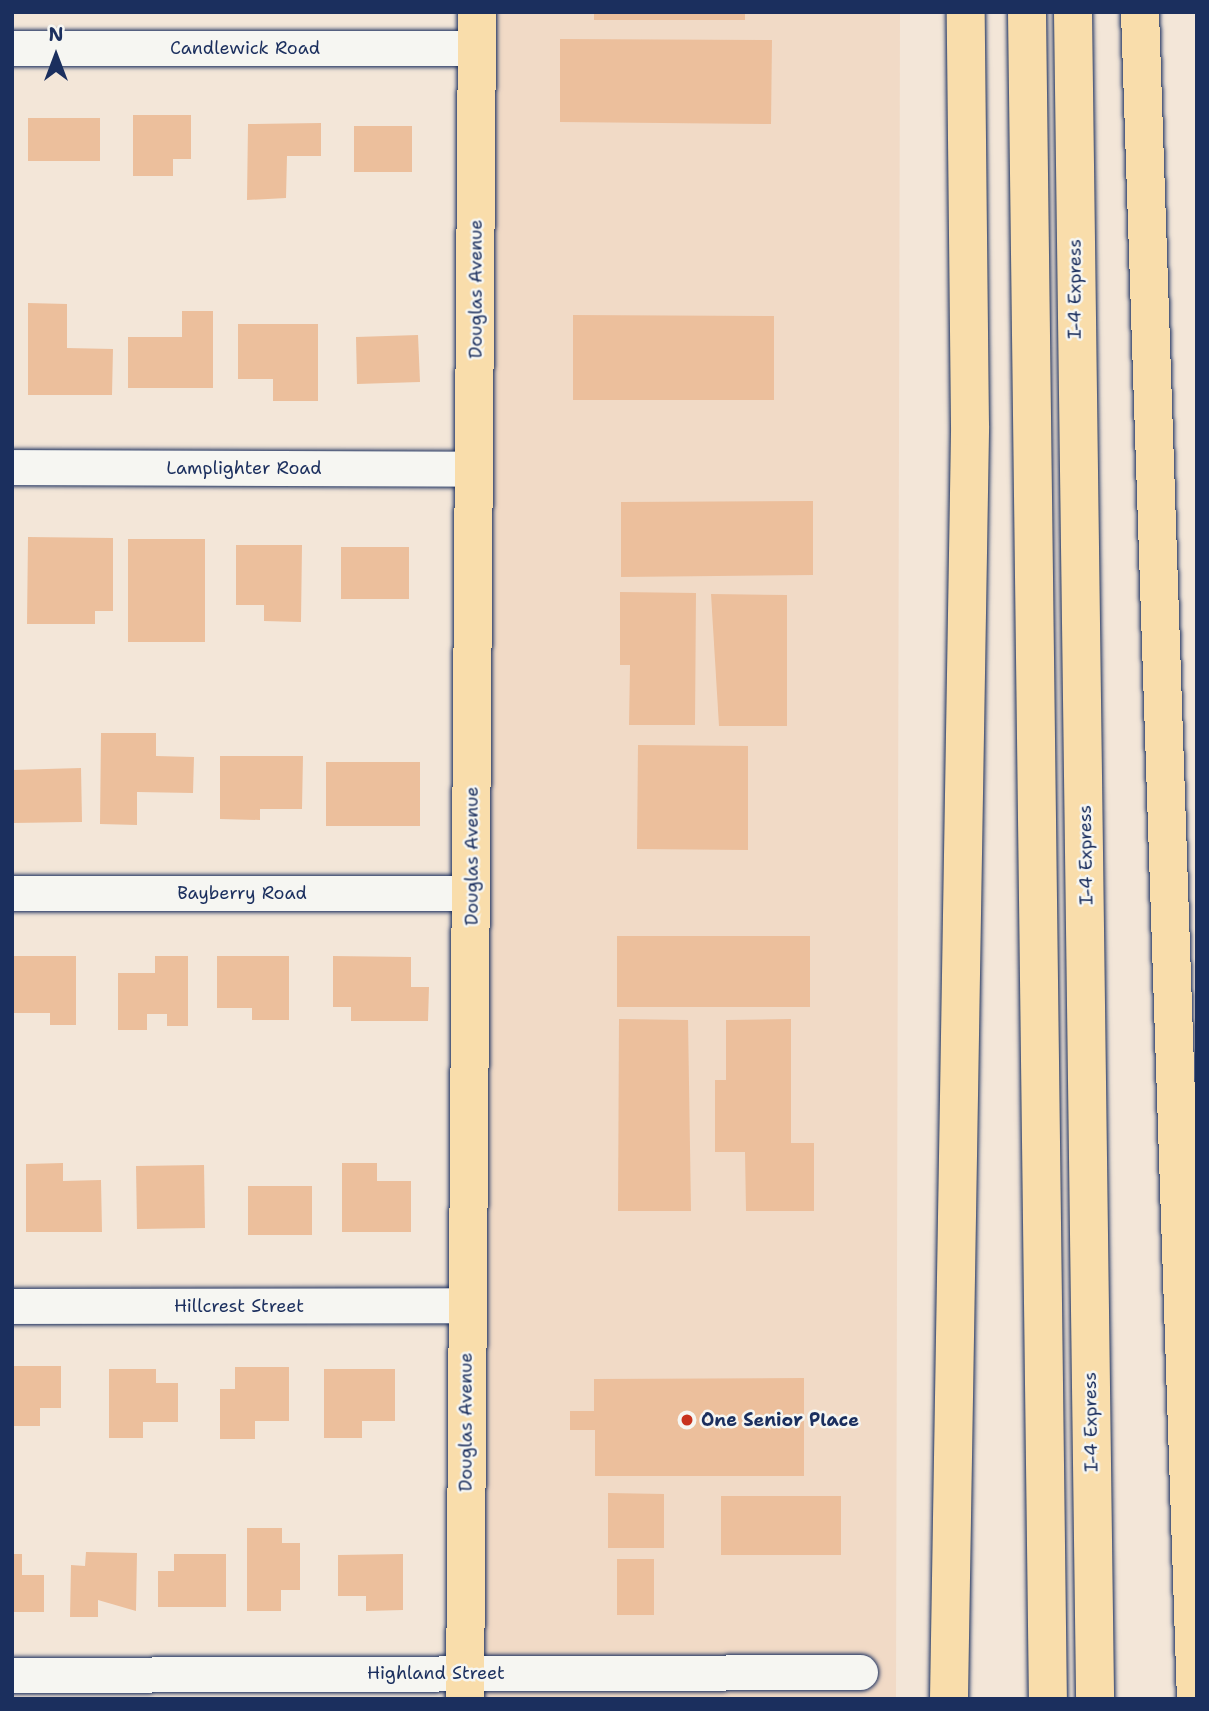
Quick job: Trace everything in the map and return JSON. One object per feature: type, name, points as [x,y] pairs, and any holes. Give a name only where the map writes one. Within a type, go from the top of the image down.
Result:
[{"type":"main road","points":[[949,1699],[970,426],[966,12]]},
{"type":"main road","points":[[1027,12],[1048,1699]]},
{"type":"main road","name":"I-4 Express","points":[[1073,12],[1095,1699]]},
{"type":"main road","points":[[1140,12],[1196,1699]]},
{"type":"main road","name":"Douglas Avenue","points":[[466,1686],[466,1305],[472,893],[477,30]]},
{"type":"street","name":"Candlewick Road","points":[[12,48],[477,30]]},
{"type":"street","name":"Lamplighter Road","points":[[12,467],[475,468]]},
{"type":"street","name":"Bayberry Road","points":[[12,893],[472,893]]},
{"type":"street","name":"Hillcrest Street","points":[[12,1306],[466,1305]]},
{"type":"street","name":"Highland Street","points":[[12,1675],[466,1686],[860,1672]]},
{"type":"shaded area","points":[[490,12],[900,12],[896,1699],[481,1699],[481,1687],[872,1685],[872,1657],[481,1659]]},
{"type":"building","points":[[594,12],[745,12],[745,20],[594,20]]},
{"type":"building","points":[[560,39],[772,40],[771,124],[560,122]]},
{"type":"building","points":[[133,115],[191,115],[191,159],[173,159],[173,176],[133,176]]},
{"type":"building","points":[[28,118],[100,118],[100,161],[28,161]]},
{"type":"building","points":[[321,123],[321,156],[287,156],[286,198],[247,200],[248,124]]},
{"type":"building","points":[[354,126],[412,126],[412,172],[354,172]]},
{"type":"building","points":[[28,303],[67,304],[67,348],[113,349],[112,395],[28,395]]},
{"type":"building","points":[[182,311],[213,311],[213,388],[128,388],[128,337],[182,337]]},
{"type":"building","points":[[573,315],[774,316],[774,400],[573,400]]},
{"type":"building","points":[[238,324],[318,324],[318,401],[273,401],[273,379],[238,379]]},
{"type":"building","points":[[418,335],[420,382],[357,384],[356,337]]},
{"type":"building","points":[[813,501],[813,575],[621,577],[621,502]]},
{"type":"building","points":[[28,537],[113,538],[113,611],[95,611],[95,624],[27,624]]},
{"type":"building","points":[[128,539],[205,539],[205,642],[128,642]]},
{"type":"building","points":[[236,545],[302,545],[301,622],[264,621],[264,605],[236,605]]},
{"type":"building","points":[[341,547],[409,547],[409,599],[341,599]]},
{"type":"building","points":[[620,592],[696,593],[695,725],[629,725],[630,665],[620,665]]},
{"type":"building","points":[[711,594],[787,595],[787,726],[719,726]]},
{"type":"building","points":[[101,733],[156,733],[156,756],[194,757],[193,793],[137,792],[137,825],[100,824]]},
{"type":"building","points":[[638,745],[748,746],[748,850],[637,849]]},
{"type":"building","points":[[220,756],[303,756],[302,809],[260,809],[260,820],[220,819]]},
{"type":"building","points":[[326,762],[420,762],[420,826],[326,826]]},
{"type":"building","points":[[81,768],[82,822],[12,823],[12,770]]},
{"type":"building","points":[[617,936],[810,936],[810,1007],[617,1007]]},
{"type":"building","points":[[12,956],[76,956],[76,1025],[50,1025],[50,1013],[12,1013]]},
{"type":"building","points":[[155,956],[188,956],[188,1026],[167,1026],[167,1014],[147,1014],[147,1030],[118,1030],[118,973],[155,973]]},
{"type":"building","points":[[217,956],[289,956],[289,1020],[252,1020],[252,1008],[217,1008]]},
{"type":"building","points":[[333,956],[411,957],[411,987],[429,987],[428,1021],[351,1021],[351,1007],[333,1007]]},
{"type":"building","points":[[619,1019],[688,1020],[691,1211],[618,1211]]},
{"type":"building","points":[[791,1019],[791,1143],[814,1143],[814,1211],[746,1211],[745,1152],[715,1152],[715,1080],[726,1080],[726,1020]]},
{"type":"building","points":[[63,1163],[63,1181],[101,1180],[102,1232],[26,1232],[26,1164]]},
{"type":"building","points":[[342,1163],[377,1163],[377,1181],[411,1181],[411,1232],[342,1232]]},
{"type":"building","points":[[204,1165],[205,1228],[137,1229],[136,1166]]},
{"type":"building","points":[[248,1186],[312,1186],[312,1235],[248,1235]]},
{"type":"building","points":[[12,1366],[61,1366],[61,1408],[40,1408],[40,1426],[12,1426]]},
{"type":"building","points":[[235,1367],[289,1367],[289,1421],[255,1421],[255,1439],[220,1439],[220,1389],[235,1389]]},
{"type":"building","points":[[109,1369],[156,1369],[156,1383],[178,1383],[178,1422],[143,1422],[143,1438],[109,1438]]},
{"type":"building","points":[[324,1369],[395,1369],[395,1421],[362,1421],[362,1438],[324,1438]]},
{"type":"building","name":"One Senior Place","points":[[804,1378],[804,1476],[595,1476],[595,1430],[570,1430],[570,1411],[594,1411],[594,1379]]},
{"type":"building","points":[[608,1493],[664,1494],[664,1548],[608,1548]]},
{"type":"building","points":[[721,1496],[841,1496],[841,1555],[721,1555]]},
{"type":"building","points":[[247,1528],[282,1528],[282,1543],[300,1543],[300,1590],[281,1590],[281,1611],[247,1611]]},
{"type":"building","points":[[86,1552],[137,1553],[136,1611],[98,1600],[98,1617],[70,1617],[71,1565],[85,1566]]},
{"type":"building","points":[[12,1554],[22,1554],[22,1575],[44,1575],[44,1612],[12,1612]]},
{"type":"building","points":[[174,1554],[226,1554],[226,1607],[158,1607],[158,1571],[174,1571]]},
{"type":"building","points":[[403,1554],[403,1610],[366,1611],[366,1596],[338,1596],[338,1555]]},
{"type":"building","points":[[617,1559],[654,1559],[654,1615],[617,1615]]},
{"type":"place","name":"One Senior Place","points":[[687,1420]]}]
